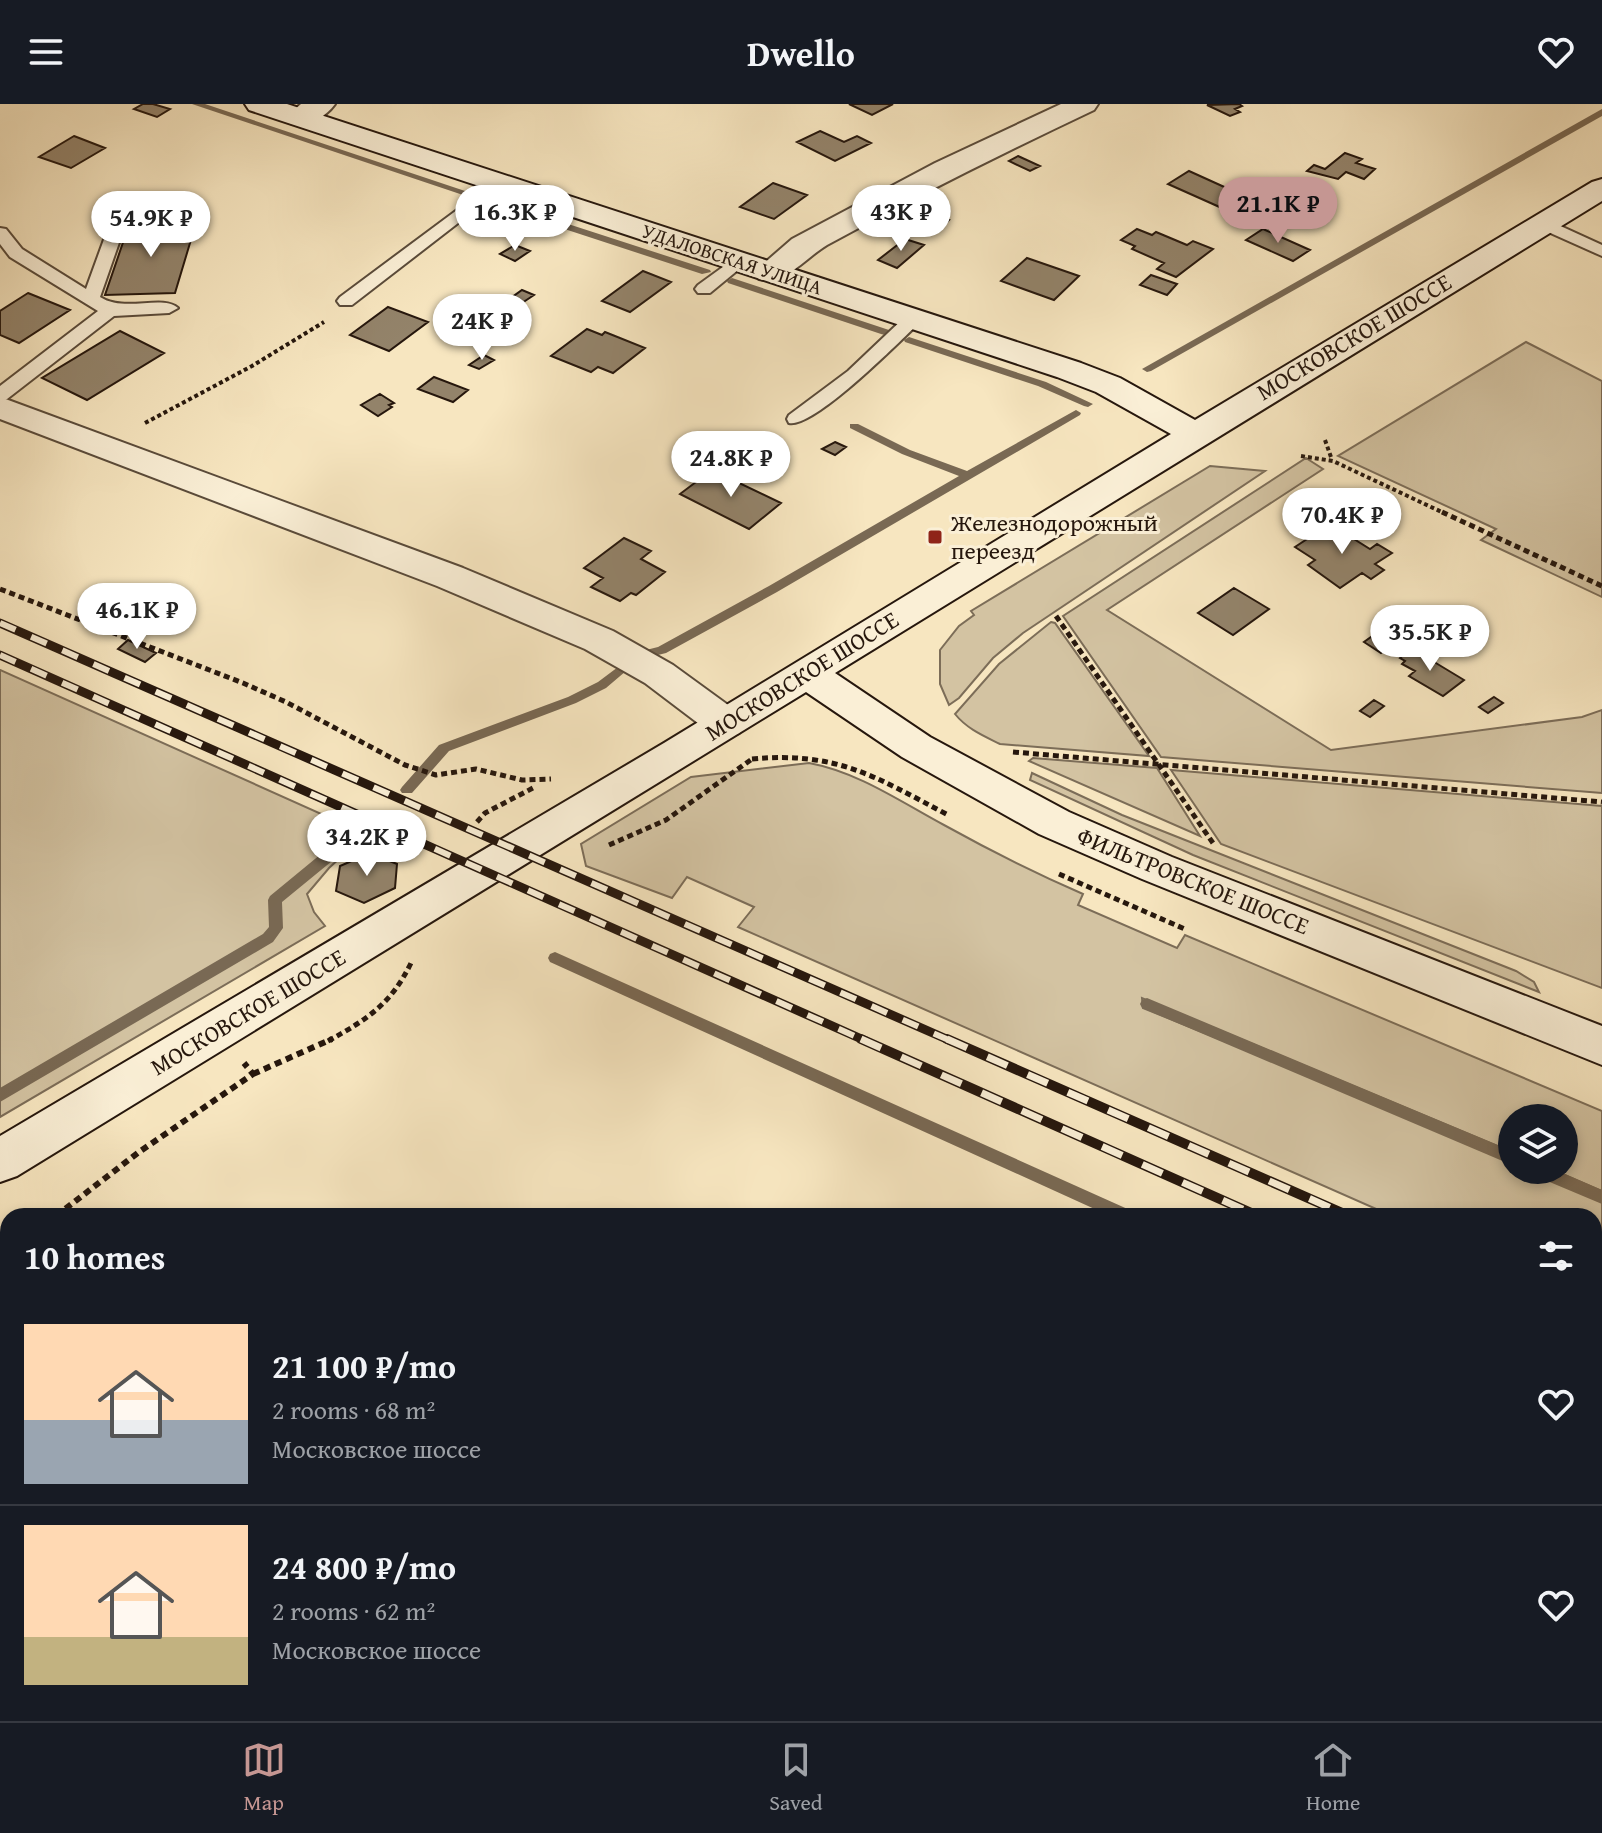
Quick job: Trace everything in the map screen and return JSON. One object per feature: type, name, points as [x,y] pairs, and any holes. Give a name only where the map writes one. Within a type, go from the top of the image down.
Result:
[{"type":"main road","name":"УДАЛОВСКАЯ УЛИЦА","points":[[259,104],[311,111],[500,183],[1108,385],[1196,434]]},
{"type":"main road","points":[[770,272],[803,246],[945,169],[1084,104]]},
{"type":"main road","name":"МОСКОВСКОЕ ШОССЕ","points":[[0,1161],[241,1015],[728,742],[806,673],[1602,188]]},
{"type":"main road","points":[[0,407],[450,577],[599,640],[659,674],[728,742]]},
{"type":"main road","name":"ФИЛЬТРОВСКОЕ ШОССЕ","points":[[806,673],[916,747],[1054,823],[1171,874],[1602,1046]]},
{"type":"lane","points":[[346,301],[500,183]]},
{"type":"lane","points":[[1543,223],[1602,251]]},
{"type":"lane","points":[[0,233],[16,253],[110,311]]},
{"type":"lane","points":[[91,299],[114,234]]},
{"type":"lane","points":[[704,289],[738,261]]},
{"type":"lane","points":[[0,395],[110,311],[169,308]]},
{"type":"lane","points":[[796,419],[854,375],[913,319]]},
{"type":"path","points":[[91,442],[152,419],[252,366],[346,307],[346,301]]},
{"type":"path","points":[[1325,440],[1333,461]]},
{"type":"path","points":[[1301,456],[1333,461],[1602,586]]},
{"type":"path","points":[[0,589],[243,683],[286,702],[405,765],[436,775],[476,769],[522,780],[551,779]]},
{"type":"path","points":[[1056,616],[1161,763],[1215,846]]},
{"type":"path","points":[[728,742],[752,759]]},
{"type":"path","points":[[1011,752],[1602,802]]},
{"type":"path","points":[[605,846],[627,840],[680,812],[752,759],[808,755],[832,758],[854,766],[950,816]]},
{"type":"path","points":[[1046,866],[1087,888],[1187,930]]},
{"type":"path","points":[[66,1208],[139,1152],[253,1074],[280,1067],[341,1033],[388,1001],[416,954]]},
{"type":"path","points":[[241,1015],[240,1059],[253,1074]]},
{"type":"shaded area","points":[[1526,342],[1602,381],[1602,597],[1481,540],[1496,529],[1338,456]]},
{"type":"shaded area","points":[[1306,458],[1323,469],[1107,610],[1331,750],[1582,717],[1602,710],[1602,793],[1161,757],[1063,616]]},
{"type":"shaded area","points":[[1210,466],[1265,471],[1023,633],[993,658],[959,698],[949,705],[940,684],[940,650],[959,626],[974,615],[971,611]]},
{"type":"shaded area","points":[[1051,622],[1055,623],[1149,756],[1000,744],[970,728],[955,714],[999,664]]},
{"type":"shaded area","points":[[0,670],[366,834],[329,868],[307,894],[314,912],[325,926],[0,1117]]},
{"type":"shaded area","points":[[1033,758],[1157,768],[1200,836],[1029,761]]},
{"type":"shaded area","points":[[809,763],[845,773],[995,852],[1083,894],[1078,905],[1177,948],[1185,935],[1602,1111],[1602,1191],[1578,1181],[1578,1104],[1498,1104],[1498,1146],[1142,998],[1143,1008],[1498,1152],[1498,1184],[1572,1184],[1602,1197],[1602,1208],[1374,1208],[738,927],[754,907],[687,877],[672,898],[586,866],[581,844],[691,777]]},
{"type":"shaded area","points":[[1171,770],[1602,806],[1602,988],[1221,844]]},
{"type":"shaded area","points":[[1032,773],[1122,815],[1516,971],[1534,982],[1539,992],[1193,855],[1030,780]]},
{"type":"building","points":[[143,104],[170,109],[157,117],[134,109]]},
{"type":"building","points":[[849,104],[893,104],[872,115]]},
{"type":"building","points":[[1207,105],[1242,106],[1235,109],[1240,112],[1230,116]]},
{"type":"building","points":[[820,131],[844,142],[857,136],[871,143],[835,161],[797,142]]},
{"type":"building","points":[[74,136],[105,148],[71,168],[39,157]]},
{"type":"building","points":[[1345,153],[1362,159],[1356,163],[1375,169],[1364,179],[1346,172],[1338,179],[1307,171],[1314,165],[1325,169]]},
{"type":"building","points":[[1018,156],[1040,166],[1030,171],[1009,161]]},
{"type":"building","points":[[1189,171],[1253,200],[1233,213],[1168,184]]},
{"type":"building","points":[[1268,179],[1292,189],[1280,196],[1257,185]]},
{"type":"building","points":[[773,183],[807,195],[774,219],[740,207]]},
{"type":"building","points":[[927,213],[949,220],[941,228],[918,221]]},
{"type":"building","points":[[196,223],[175,293],[105,295],[129,225]]},
{"type":"building","points":[[1137,229],[1152,235],[1156,232],[1187,245],[1193,241],[1213,249],[1176,277],[1157,269],[1164,263],[1132,249],[1135,246],[1121,240]]},
{"type":"building","points":[[1263,229],[1310,250],[1293,261],[1246,240]]},
{"type":"building","points":[[905,239],[924,245],[897,268],[878,260]]},
{"type":"building","points":[[515,245],[530,251],[515,261],[500,254]]},
{"type":"building","points":[[1027,258],[1079,276],[1054,300],[1001,281]]},
{"type":"building","points":[[643,271],[671,282],[630,312],[602,301]]},
{"type":"building","points":[[1151,275],[1177,284],[1167,295],[1140,285]]},
{"type":"building","points":[[522,290],[534,295],[513,309],[501,305]]},
{"type":"building","points":[[28,293],[70,310],[19,343],[0,335],[0,311]]},
{"type":"building","points":[[388,307],[428,322],[389,351],[350,335]]},
{"type":"building","points":[[587,329],[602,335],[605,332],[645,348],[613,373],[598,367],[591,372],[551,356]]},
{"type":"building","points":[[120,331],[164,353],[87,400],[42,378]]},
{"type":"building","points":[[484,355],[494,360],[479,369],[469,365]]},
{"type":"building","points":[[434,377],[468,390],[453,402],[418,389]]},
{"type":"building","points":[[380,394],[394,403],[378,416],[361,405]]},
{"type":"building","points":[[835,442],[846,447],[835,455],[822,449]]},
{"type":"building","points":[[712,470],[781,503],[749,529],[680,494]]},
{"type":"building","points":[[1330,524],[1370,549],[1377,544],[1392,553],[1375,564],[1384,570],[1371,579],[1362,573],[1340,588],[1308,565],[1315,560],[1295,547]]},
{"type":"building","points":[[624,538],[651,551],[641,559],[665,572],[636,595],[631,593],[620,601],[591,587],[603,578],[584,568]]},
{"type":"building","points":[[1234,588],[1269,609],[1233,635],[1198,613]]},
{"type":"building","points":[[1378,632],[1396,643],[1381,653],[1364,642]]},
{"type":"building","points":[[128,640],[156,653],[145,662],[118,649]]},
{"type":"building","points":[[1411,648],[1464,680],[1443,696],[1409,676],[1415,671],[1402,664],[1405,661],[1400,658]]},
{"type":"building","points":[[1494,697],[1503,703],[1488,713],[1479,707]]},
{"type":"building","points":[[1374,700],[1384,706],[1370,717],[1360,711]]},
{"type":"building","points":[[370,853],[397,864],[395,888],[364,903],[336,891],[340,866]]},
{"type":"waterway","points":[[196,104],[469,194]]},
{"type":"waterway","points":[[1147,369],[1602,112]]},
{"type":"waterway","points":[[488,201],[706,272]]},
{"type":"waterway","points":[[732,281],[885,332]]},
{"type":"waterway","points":[[909,340],[1042,384],[1088,404]]},
{"type":"waterway","points":[[646,654],[662,650],[773,589],[1076,413]]},
{"type":"waterway","points":[[854,426],[906,452],[966,475]]},
{"type":"waterway","points":[[407,790],[444,748],[572,700],[602,685],[622,668]]},
{"type":"waterway","points":[[0,1096],[268,938],[276,928],[275,900],[360,830]]},
{"type":"waterway","points":[[555,958],[1108,1208]]},
{"type":"waterway","points":[[1147,1004],[1498,1152]]},
{"type":"waterway","points":[[1572,1184],[1602,1197]]},
{"type":"railway","points":[[0,623],[951,1041]]},
{"type":"railway","points":[[0,655],[866,1041]]},
{"type":"railway","points":[[861,1039],[1240,1208]]},
{"type":"railway","points":[[947,1039],[1331,1208]]},
{"type":"place","name":"Железнодорожный переезд","points":[[935,537]]}]
